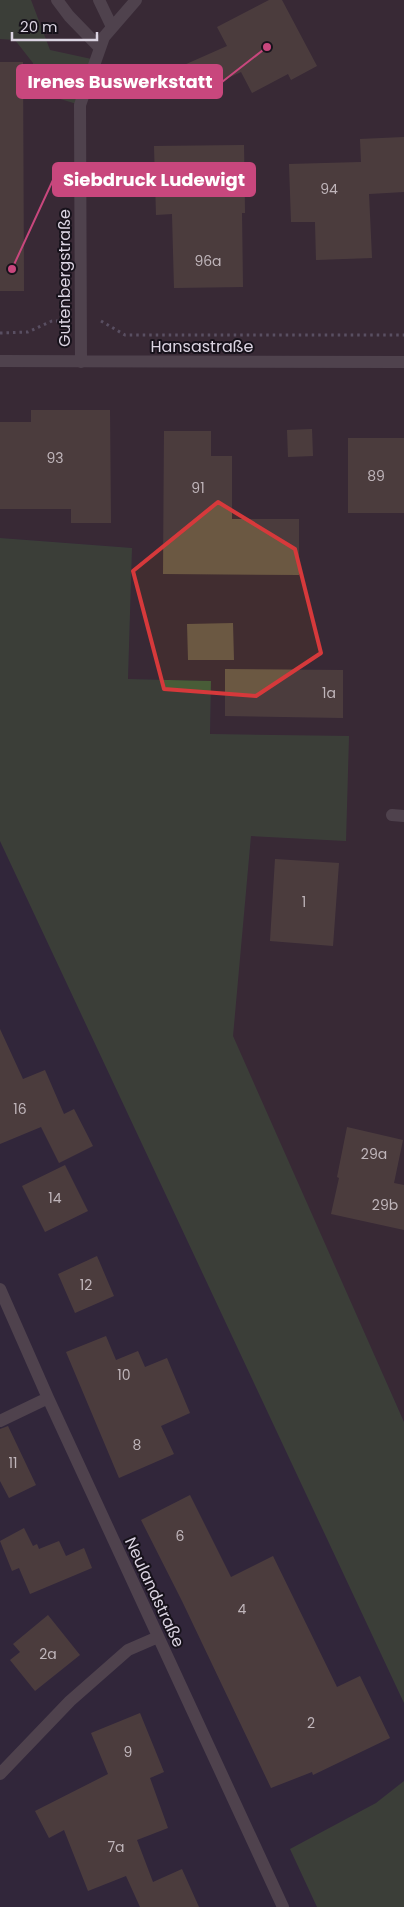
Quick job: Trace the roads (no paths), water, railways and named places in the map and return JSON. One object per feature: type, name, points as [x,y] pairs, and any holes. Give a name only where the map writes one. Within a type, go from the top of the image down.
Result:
[{"type":"street","points":[[57,0],[69,16],[100,48]]},
{"type":"street","points":[[99,0],[112,27]]},
{"type":"street","name":"Gutenbergstraße","points":[[81,362],[80,104],[104,37],[136,0]]},
{"type":"street","name":"Hansastraße","points":[[0,361],[404,362]]},
{"type":"street","name":"Neulandstraße","points":[[0,1289],[48,1398],[283,1907]]},
{"type":"street","points":[[0,1421],[48,1398]]},
{"type":"street","points":[[0,1774],[70,1701],[128,1650],[158,1637]]},
{"type":"place","name":"Irenes Buswerkstatt","points":[[267,47]]},
{"type":"place","name":"Siebdruck Ludewigt","points":[[12,269]]}]
